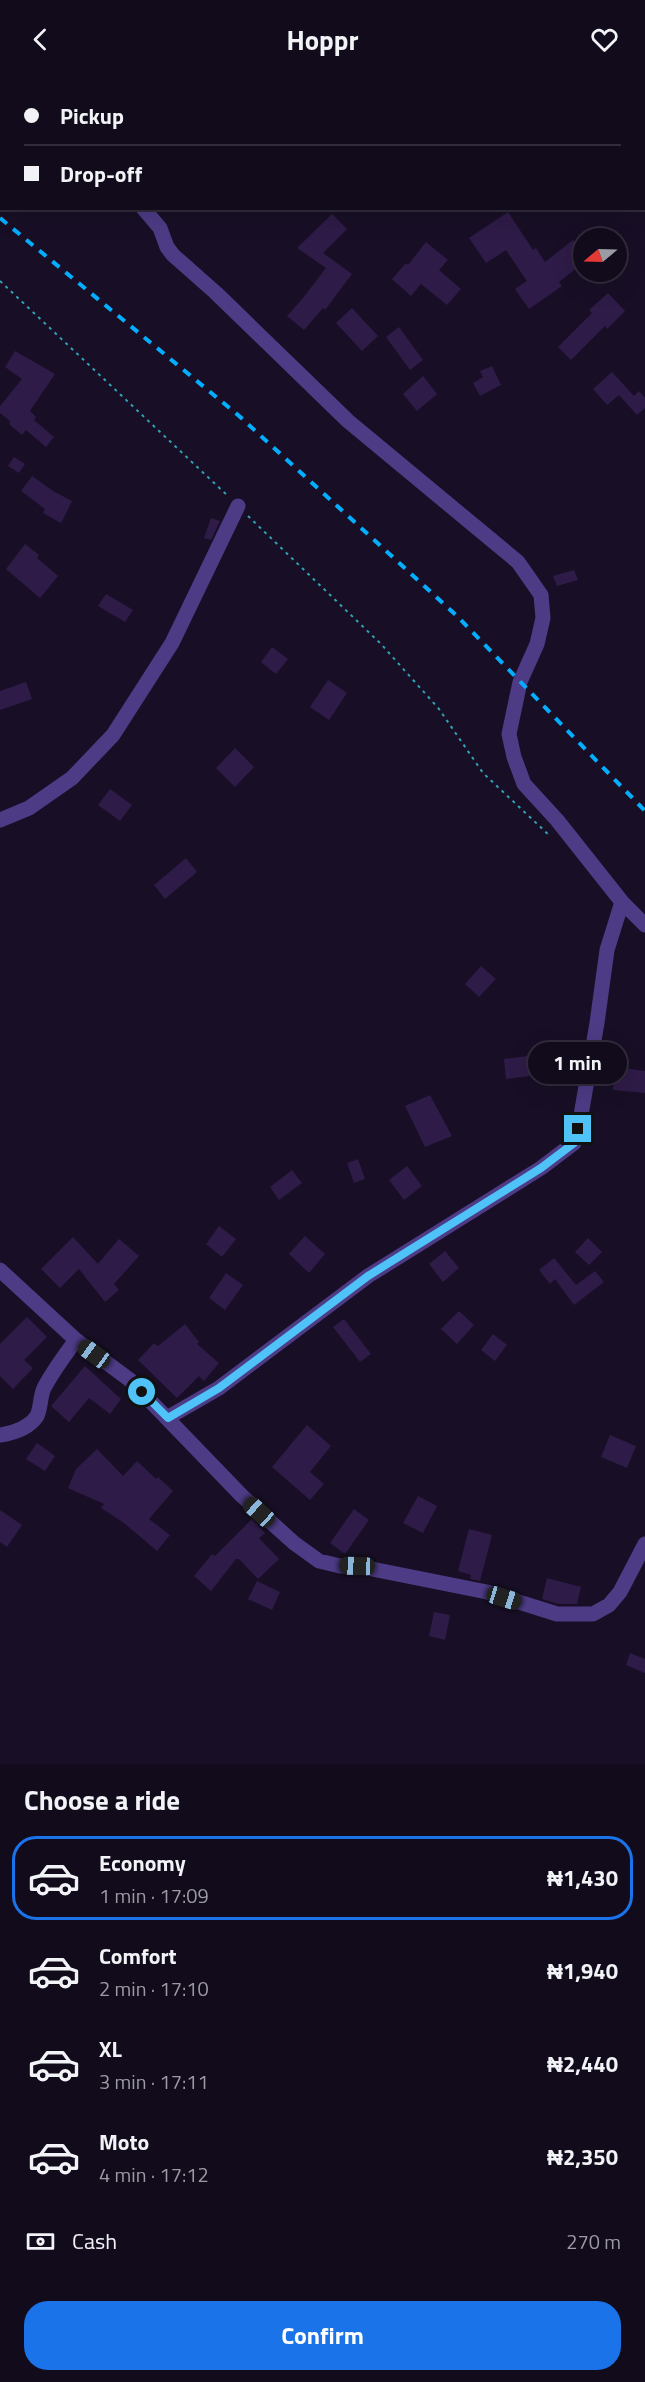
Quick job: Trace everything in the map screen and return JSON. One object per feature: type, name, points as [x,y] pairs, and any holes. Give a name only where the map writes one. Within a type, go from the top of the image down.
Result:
[{"type":"street","points":[[145,210],[160,228],[167,247],[173,255],[216,293],[348,421],[518,562],[541,595],[543,618],[537,644],[520,682],[508,734],[514,757],[524,784],[557,820],[622,902],[645,925]]},
{"type":"street","points":[[0,820],[28,808],[72,778],[113,735],[172,643],[238,506]]},
{"type":"street","points":[[168,1418],[219,1388],[368,1276],[541,1168],[574,1143],[596,1034],[607,950],[622,902]]},
{"type":"street","points":[[0,1270],[76,1341],[130,1380],[242,1496],[294,1543],[319,1561],[340,1566],[357,1566],[487,1592],[557,1614],[581,1615],[592,1614],[609,1605],[620,1592],[645,1544]]},
{"type":"street","points":[[0,1435],[14,1433],[37,1416],[42,1391],[54,1370],[76,1341]]},
{"type":"path","points":[[0,281],[381,644],[439,710],[483,772],[555,840]]},
{"type":"building","points":[[508,212],[533,250],[536,248],[545,262],[573,240],[573,271],[559,282],[562,286],[529,309],[515,289],[527,281],[506,250],[486,263],[469,238]]},
{"type":"building","points":[[332,214],[347,229],[323,253],[352,274],[325,310],[323,308],[304,330],[287,316],[326,268],[297,248]]},
{"type":"building","points":[[426,242],[448,260],[439,270],[461,289],[447,305],[421,284],[411,296],[392,279],[406,263],[408,265]]},
{"type":"building","points":[[608,293],[625,311],[607,329],[605,326],[571,360],[558,347],[592,313],[589,310]]},
{"type":"building","points":[[352,308],[378,336],[362,351],[336,323]]},
{"type":"building","points":[[399,327],[423,360],[410,370],[386,337]]},
{"type":"building","points":[[15,351],[55,374],[30,411],[36,417],[34,420],[54,437],[46,447],[26,430],[22,435],[0,413],[0,406],[22,379],[5,367]]},
{"type":"building","points":[[492,366],[501,385],[480,396],[473,383],[483,377],[480,371]]},
{"type":"building","points":[[612,372],[634,396],[639,391],[645,398],[645,408],[637,415],[619,395],[607,405],[593,389]]},
{"type":"building","points":[[423,376],[437,394],[417,411],[403,394]]},
{"type":"building","points":[[14,457],[25,464],[19,473],[8,466]]},
{"type":"building","points":[[32,476],[72,501],[61,523],[43,513],[45,509],[21,491]]},
{"type":"building","points":[[211,518],[220,521],[211,540],[204,538]]},
{"type":"building","points":[[25,544],[39,555],[37,558],[58,576],[40,598],[6,569]]},
{"type":"building","points":[[574,570],[578,580],[557,586],[553,576]]},
{"type":"building","points":[[106,594],[133,610],[125,622],[98,606]]},
{"type":"building","points":[[272,647],[288,659],[276,674],[261,662]]},
{"type":"building","points":[[328,680],[347,693],[329,720],[310,707]]},
{"type":"building","points":[[26,682],[32,699],[0,710],[0,691]]},
{"type":"building","points":[[235,748],[254,767],[235,787],[216,768]]},
{"type":"building","points":[[110,789],[132,805],[120,821],[98,805]]},
{"type":"building","points":[[186,858],[197,872],[165,899],[154,885]]},
{"type":"building","points":[[481,966],[496,979],[479,997],[465,984]]},
{"type":"building","points":[[527,1056],[530,1076],[506,1079],[504,1059]]},
{"type":"building","points":[[615,1067],[645,1071],[645,1093],[613,1090]]},
{"type":"building","points":[[430,1095],[452,1136],[425,1147],[405,1106]]},
{"type":"building","points":[[358,1159],[365,1179],[354,1183],[347,1163]]},
{"type":"building","points":[[407,1166],[422,1186],[404,1200],[389,1180]]},
{"type":"building","points":[[292,1170],[302,1183],[279,1200],[270,1187]]},
{"type":"building","points":[[219,1226],[236,1239],[222,1257],[206,1244]]},
{"type":"building","points":[[305,1236],[325,1254],[309,1273],[289,1254]]},
{"type":"building","points":[[73,1237],[98,1264],[119,1239],[139,1256],[114,1284],[119,1290],[105,1302],[79,1269],[60,1288],[41,1269]]},
{"type":"building","points":[[588,1238],[602,1252],[589,1265],[575,1252]]},
{"type":"building","points":[[445,1251],[459,1268],[443,1282],[429,1264]]},
{"type":"building","points":[[554,1258],[576,1285],[595,1271],[604,1282],[574,1305],[555,1279],[550,1284],[539,1270]]},
{"type":"building","points":[[226,1273],[243,1285],[225,1310],[209,1298]]},
{"type":"building","points":[[459,1311],[474,1325],[457,1344],[441,1329]]},
{"type":"building","points":[[27,1317],[47,1337],[24,1360],[33,1368],[13,1389],[0,1376],[0,1344]]},
{"type":"building","points":[[344,1319],[371,1354],[360,1362],[333,1327]]},
{"type":"building","points":[[185,1324],[199,1342],[197,1344],[219,1363],[204,1381],[199,1376],[177,1398],[138,1360],[154,1343],[158,1346]]},
{"type":"building","points":[[493,1334],[507,1345],[495,1361],[481,1350]]},
{"type":"building","points":[[85,1366],[121,1399],[110,1414],[89,1398],[69,1422],[51,1406]]},
{"type":"building","points":[[307,1425],[331,1446],[310,1472],[324,1484],[310,1500],[272,1467]]},
{"type":"building","points":[[610,1435],[636,1446],[627,1468],[601,1457]]},
{"type":"building","points":[[37,1443],[55,1456],[45,1471],[26,1459]]},
{"type":"building","points":[[97,1449],[123,1476],[137,1461],[173,1491],[149,1519],[170,1535],[157,1551],[124,1523],[101,1508],[104,1504],[68,1488],[76,1469]]},
{"type":"building","points":[[418,1496],[437,1506],[423,1533],[403,1523]]},
{"type":"building","points":[[354,1509],[369,1520],[345,1554],[330,1543]]},
{"type":"building","points":[[0,1510],[22,1525],[7,1547],[0,1542]]},
{"type":"building","points":[[252,1519],[265,1533],[259,1538],[279,1559],[258,1579],[239,1559],[236,1559],[211,1591],[194,1576],[212,1554],[215,1556]]},
{"type":"building","points":[[469,1529],[492,1535],[480,1581],[470,1579],[471,1575],[458,1571]]},
{"type":"building","points":[[547,1578],[581,1587],[577,1604],[558,1604],[542,1599]]},
{"type":"building","points":[[257,1581],[280,1592],[272,1610],[248,1599]]},
{"type":"building","points":[[434,1612],[450,1615],[445,1640],[429,1636]]},
{"type":"building","points":[[630,1653],[645,1659],[645,1673],[626,1665]]},
{"type":"railway","points":[[0,218],[238,415],[458,617],[645,811]]},
{"type":"route","points":[[142,1392],[168,1418],[219,1388],[368,1276],[541,1168],[574,1143],[578,1129]]}]
